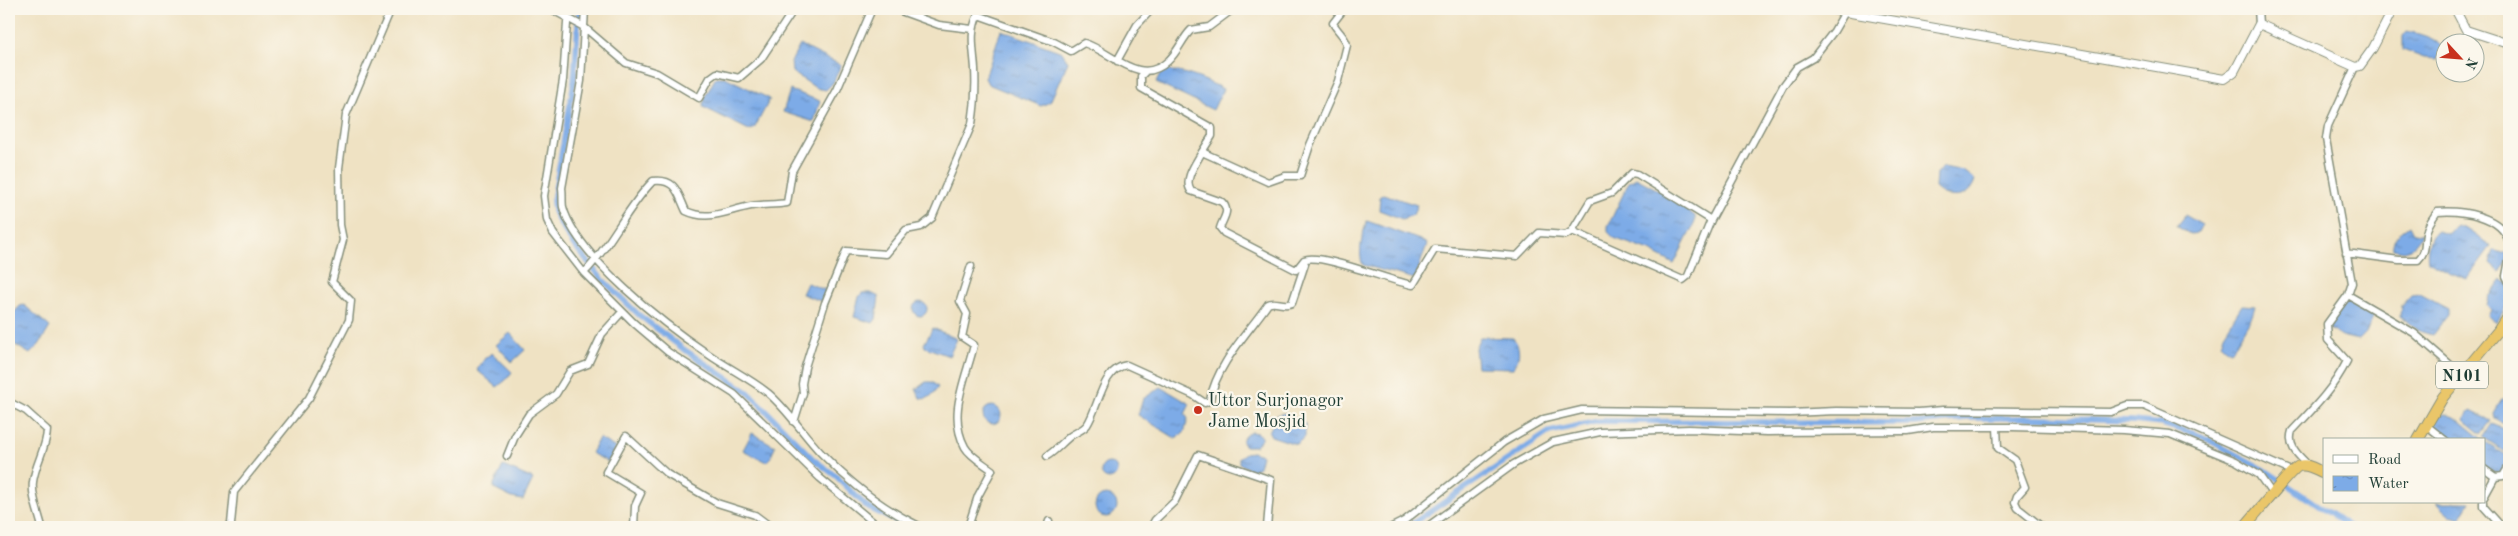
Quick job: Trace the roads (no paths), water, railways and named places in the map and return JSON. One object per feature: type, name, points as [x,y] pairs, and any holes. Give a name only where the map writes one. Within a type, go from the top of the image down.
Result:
[{"type":"highway","name":"N101","points":[[2419,438],[2443,397],[2498,331],[2509,314]]},
{"type":"highway","points":[[2244,527],[2298,466],[2308,465],[2323,472]]},
{"type":"street","points":[[229,527],[231,524],[234,492],[309,398],[348,320],[351,301],[332,282],[343,240],[340,225],[339,168],[346,115],[391,9]]},
{"type":"street","points":[[551,9],[584,27],[626,63],[657,73],[699,98],[710,78],[717,73],[739,78],[754,66],[794,9]]},
{"type":"street","points":[[568,9],[563,80],[544,196],[547,220],[553,232],[584,273],[622,312],[668,352],[734,394],[820,478],[879,527]]},
{"type":"street","points":[[585,9],[581,81],[562,188],[563,206],[580,240],[597,260],[670,327],[709,355],[749,378],[770,395],[821,453],[862,490],[888,510],[921,527]]},
{"type":"street","points":[[584,273],[597,260],[622,221],[653,181],[668,182],[676,187],[686,212],[696,216],[717,216],[751,206],[787,203],[792,172],[837,90],[872,9]]},
{"type":"street","points":[[896,9],[939,25],[972,30]]},
{"type":"street","points":[[1117,61],[1137,25],[1152,9]]},
{"type":"street","points":[[1233,9],[1208,27],[1191,30],[1170,59],[1158,68],[1146,71],[1140,76],[1141,88],[1212,128],[1212,136],[1189,178],[1188,188],[1191,192],[1222,202],[1225,205],[1227,211],[1221,230],[1296,270],[1307,258]]},
{"type":"street","points":[[1202,152],[1268,182],[1285,176],[1300,176],[1310,145],[1338,81],[1347,41],[1333,23],[1344,9]]},
{"type":"street","points":[[1828,9],[2224,79],[2234,72],[2259,24],[2258,9]]},
{"type":"street","points":[[2308,465],[2292,448],[2290,437],[2292,431],[2319,404],[2347,362],[2328,340],[2327,324],[2348,295],[2352,284],[2326,139],[2328,126],[2355,67],[2364,63],[2392,9]]},
{"type":"street","points":[[2455,9],[2466,30],[2509,44]]},
{"type":"street","points":[[794,422],[803,393],[802,384],[805,367],[843,254],[846,251],[886,254],[906,230],[927,224],[932,218],[972,124],[975,108],[972,30],[977,12],[1054,42],[1071,51],[1084,43],[1117,61],[1146,71]]},
{"type":"street","points":[[1572,231],[1683,280],[1688,276],[1711,220],[1783,86],[1797,67],[1813,58],[1834,31],[1845,12]]},
{"type":"street","points":[[2259,24],[2355,67]]},
{"type":"street","points":[[1307,258],[1360,269],[1413,285],[1434,249],[1517,256],[1539,233],[1558,236],[1566,235],[1572,231],[1590,201],[1612,193],[1632,173],[1637,174],[1711,220]]},
{"type":"street","points":[[2346,253],[2399,260],[2418,260],[2426,249],[2426,233],[2430,222],[2437,212],[2452,210],[2468,213],[2498,225],[2508,238],[2509,243]]},
{"type":"street","points":[[1047,456],[1070,436],[1079,433],[1086,425],[1111,372],[1118,366],[1127,365],[1193,395],[1205,403],[1210,400],[1213,384],[1221,367],[1268,304],[1292,303],[1307,258]]},
{"type":"street","points":[[2509,260],[2506,276],[2509,282]]},
{"type":"street","points":[[968,527],[978,496],[992,470],[966,448],[956,422],[958,401],[974,345],[962,337],[967,314],[960,301],[971,266]]},
{"type":"street","points":[[2348,295],[2414,333],[2462,375]]},
{"type":"street","points":[[507,456],[522,422],[529,414],[556,394],[570,371],[588,364],[602,334],[622,312]]},
{"type":"street","points":[[9,402],[26,411],[47,430],[47,440],[42,447],[32,483],[42,527]]},
{"type":"street","points":[[1392,527],[1405,524],[1504,442],[1544,419],[1582,410],[1790,413],[1836,411],[1920,412],[1943,410],[2111,412],[2127,406],[2144,406],[2290,473]]},
{"type":"street","points":[[2426,425],[2442,438]]},
{"type":"street","points":[[1427,527],[1514,464],[1553,442],[1564,438],[1600,432],[1688,429],[1767,432],[1908,431],[1934,427],[1997,427],[2124,430],[2170,434],[2236,461],[2259,475],[2275,494]]},
{"type":"street","points":[[1997,427],[1998,448],[2015,460],[2025,487],[2017,496],[2015,502],[2018,508],[2042,527]]},
{"type":"street","points":[[634,527],[635,506],[641,493],[606,472],[626,436],[667,474],[717,503],[755,515],[771,527]]},
{"type":"street","points":[[1151,527],[1155,520],[1175,501],[1198,455],[1271,480],[1267,527]]},
{"type":"street","points":[[2486,470],[2495,477],[2504,476],[2509,466]]},
{"type":"street","points":[[2486,494],[2495,477]]},
{"type":"street","points":[[2483,504],[2502,527]]},
{"type":"water","points":[[1001,30],[1062,52],[1068,62],[1050,102],[1041,106],[988,84],[985,78]]},
{"type":"water","points":[[2407,31],[2426,36],[2435,41],[2436,59],[2424,58],[2403,50],[2403,36]]},
{"type":"water","points":[[800,45],[841,65],[833,83],[826,90],[816,88],[792,72],[791,62]]},
{"type":"water","points":[[1162,70],[1194,76],[1223,89],[1213,110],[1156,83]]},
{"type":"water","points":[[716,77],[725,77],[770,99],[754,129],[749,130],[703,107],[705,97]]},
{"type":"water","points":[[790,90],[820,101],[814,122],[783,112]]},
{"type":"water","points":[[1944,167],[1963,171],[1975,180],[1968,192],[1963,195],[1952,196],[1946,195],[1935,188],[1936,173]]},
{"type":"water","points":[[1636,178],[1662,192],[1695,216],[1695,222],[1674,264],[1650,251],[1614,238],[1608,232],[1608,226],[1629,182]]},
{"type":"water","points":[[1383,194],[1417,205],[1413,215],[1402,219],[1379,210],[1380,196]]},
{"type":"water","points":[[2185,215],[2202,225],[2198,233],[2190,234],[2176,226]]},
{"type":"water","points":[[1367,221],[1427,244],[1415,279],[1363,265],[1361,260],[1362,237]]},
{"type":"water","points":[[2410,225],[2414,233],[2423,234],[2411,249],[2404,251],[2393,249],[2395,239]]},
{"type":"water","points":[[2457,226],[2466,229],[2491,246],[2467,279],[2428,261],[2427,253],[2434,233],[2437,231],[2448,234]]},
{"type":"water","points":[[2494,250],[2503,253],[2508,251],[2508,258],[2500,273],[2490,264]]},
{"type":"water","points":[[2502,280],[2509,284],[2509,301],[2497,322],[2488,316],[2491,310],[2487,305],[2489,297]]},
{"type":"water","points":[[807,283],[828,291],[823,302],[802,294]]},
{"type":"water","points":[[862,293],[871,293],[879,297],[876,319],[873,323],[854,317],[859,297]]},
{"type":"water","points":[[2420,294],[2448,309],[2448,315],[2432,335],[2419,331],[2400,316],[2401,306],[2411,295]]},
{"type":"water","points":[[2348,298],[2375,312],[2366,333],[2359,340],[2344,337],[2329,329],[2329,323]]},
{"type":"water","points":[[917,302],[923,302],[927,309],[923,316],[917,316],[913,312],[913,306]]},
{"type":"water","points":[[24,305],[50,327],[39,345],[30,354],[9,341],[9,318],[20,306]]},
{"type":"water","points":[[2242,305],[2255,306],[2252,316],[2233,349],[2229,351],[2221,344],[2224,334]]},
{"type":"water","points":[[933,328],[957,339],[949,356],[925,347],[924,344]]},
{"type":"water","points":[[510,333],[525,350],[512,362],[496,345]]},
{"type":"water","points":[[1480,337],[1513,338],[1519,353],[1513,368],[1477,367],[1475,348]]},
{"type":"water","points":[[492,353],[512,372],[497,387],[477,370],[485,358]]},
{"type":"water","points":[[926,382],[932,382],[938,387],[928,398],[923,399],[920,398],[916,389]]},
{"type":"water","points":[[1161,387],[1190,404],[1185,414],[1188,419],[1184,433],[1175,438],[1138,415],[1143,399]]},
{"type":"water","points":[[2509,392],[2509,427],[2495,419],[2494,413]]},
{"type":"water","points":[[992,406],[998,409],[1001,415],[998,421],[992,424],[986,421],[983,415],[986,409]]},
{"type":"water","points":[[2471,411],[2491,421],[2481,434],[2464,420]]},
{"type":"water","points":[[1286,413],[1305,424],[1305,437],[1296,444],[1271,436],[1269,432],[1277,415]]},
{"type":"water","points":[[2446,414],[2456,418],[2481,438],[2447,438],[2441,435],[2434,422],[2438,415]]},
{"type":"water","points":[[2492,424],[2509,431],[2509,452],[2507,453],[2483,437]]},
{"type":"water","points":[[1252,432],[1258,433],[1262,438],[1256,446],[1245,446],[1242,443],[1243,439]]},
{"type":"water","points":[[752,433],[775,446],[771,457],[766,462],[743,450]]},
{"type":"water","points":[[599,438],[616,448],[608,462],[591,453]]},
{"type":"water","points":[[2486,442],[2509,457],[2504,469],[2498,474],[2486,468]]},
{"type":"water","points":[[1252,452],[1262,455],[1259,467],[1252,471],[1239,463],[1239,458],[1245,453]]},
{"type":"water","points":[[1106,463],[1112,463],[1117,468],[1115,477],[1106,479],[1101,474],[1101,468]]},
{"type":"water","points":[[503,466],[533,479],[523,500],[512,498],[494,489],[494,484]]},
{"type":"water","points":[[1106,495],[1114,498],[1117,506],[1114,514],[1106,517],[1098,514],[1095,506],[1098,498]]},
{"type":"water","points":[[2438,504],[2469,504],[2460,519],[2451,516]]},
{"type":"waterway","points":[[579,9],[574,82],[553,201],[554,211],[559,222],[573,244],[603,280],[639,315],[682,348],[748,392],[813,459],[836,476],[867,507],[908,527]]},
{"type":"waterway","points":[[1407,527],[1549,432],[1599,421],[1914,423],[1967,418],[2039,418],[2133,421],[2162,424],[2201,436],[2265,470],[2350,527]]},
{"type":"place","name":"Uttor Surjonagor Jame Mosjid","points":[[1198,410]]}]
